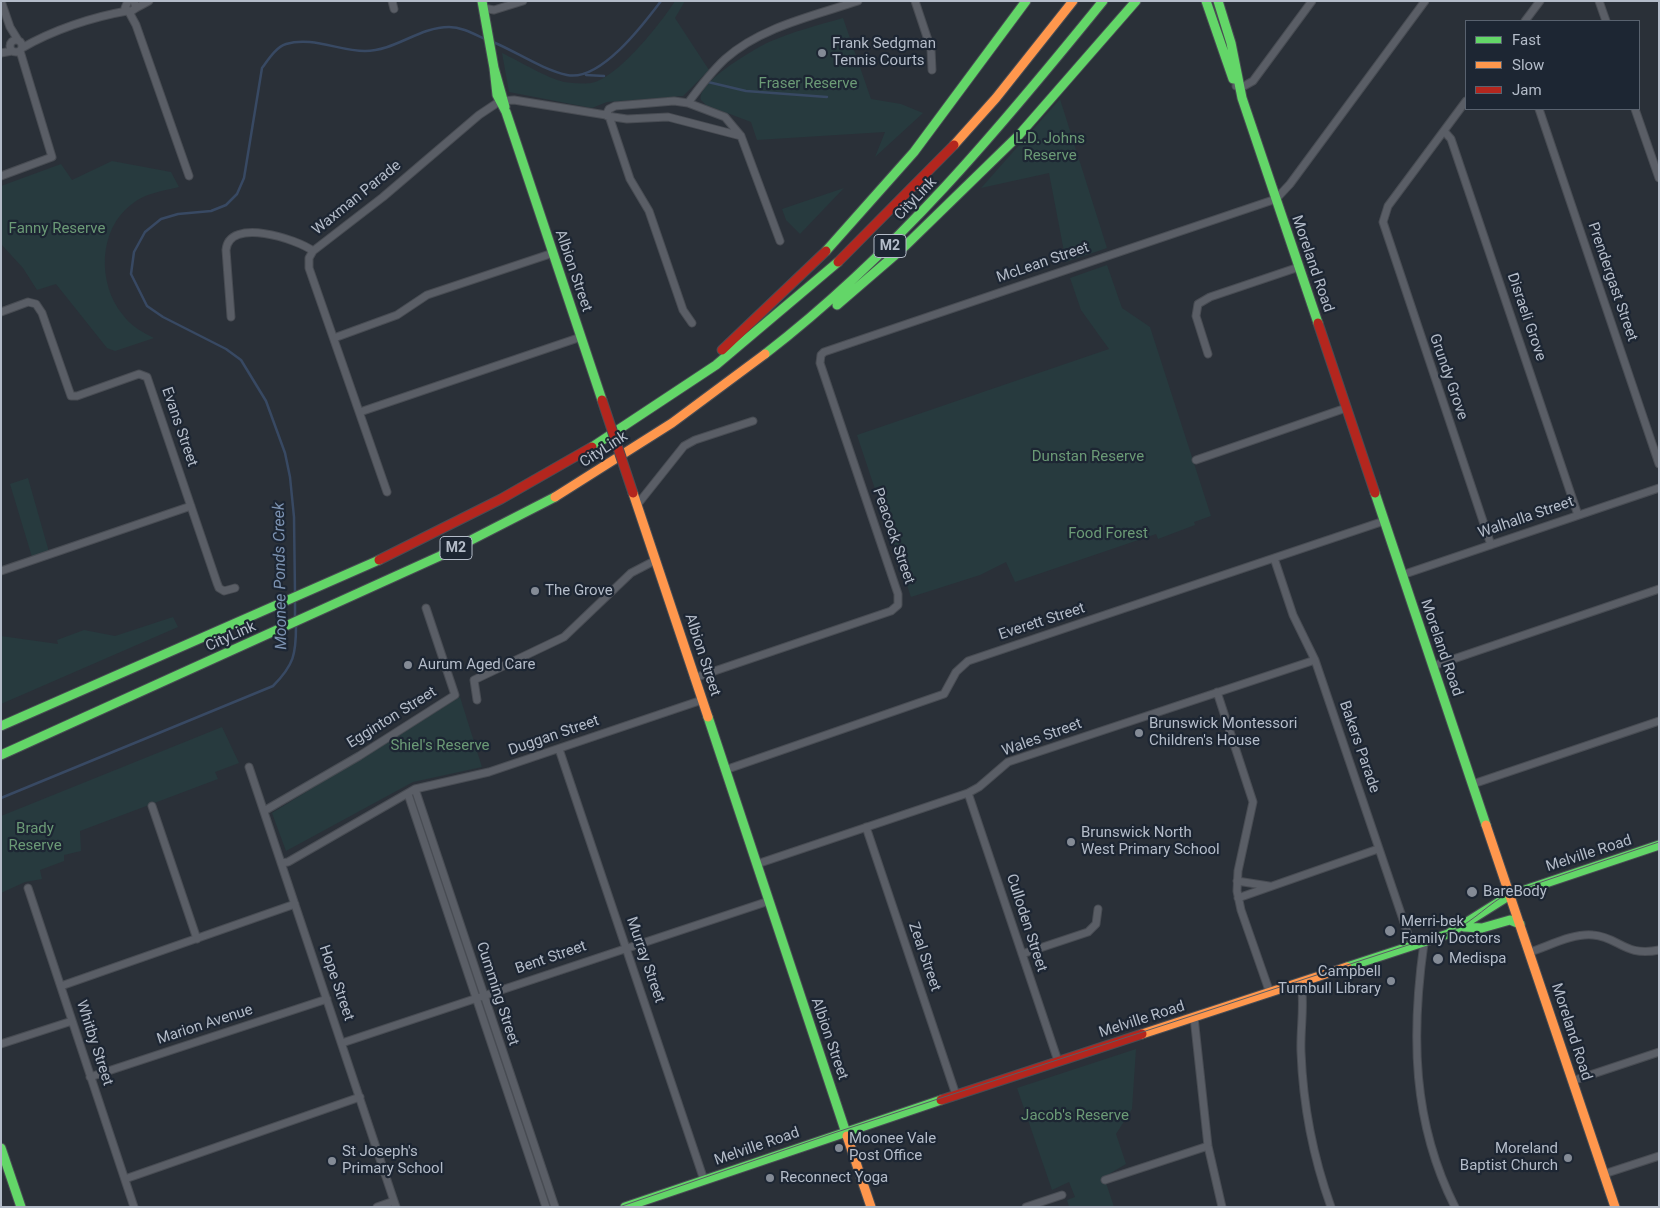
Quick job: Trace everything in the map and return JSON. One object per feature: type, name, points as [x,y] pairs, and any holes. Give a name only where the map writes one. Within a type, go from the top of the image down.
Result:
[{"type":"main road","points":[[674,394],[786,291],[867,207],[924,139],[1026,1]]},
{"type":"main road","name":"CityLink","points":[[1,726],[270,609],[481,511],[580,456],[674,394],[722,360],[880,222],[969,129],[1074,1]]},
{"type":"main road","name":"CityLink","points":[[1,755],[440,556],[598,472],[747,367],[835,297],[919,216],[978,152],[1103,1]]},
{"type":"main road","points":[[747,367],[859,288],[902,249],[1019,135],[1136,1]]},
{"type":"main road","name":"Moreland Road","points":[[1206,1],[1238,86],[1615,1207]]},
{"type":"main road","name":"Moreland Road","points":[[1218,1],[1231,43],[1238,86]]},
{"type":"main road","name":"Albion Street","points":[[483,5],[494,64],[495,89],[506,112],[871,1207]]},
{"type":"main road","name":"Melville Road","points":[[625,1207],[846,1131],[1424,942],[1464,927],[1495,902],[1510,895],[1659,845]]},
{"type":"main road","points":[[1464,927],[1482,928],[1510,920],[1520,924]]},
{"type":"main road","points":[[1,1148],[21,1207]]},
{"type":"street","points":[[1,1],[52,155],[51,159],[1,176]]},
{"type":"street","points":[[1,52],[111,14],[131,5],[148,1]]},
{"type":"street","points":[[392,1],[394,9]]},
{"type":"street","points":[[483,5],[494,10],[523,1]]},
{"type":"street","points":[[688,103],[712,72],[739,48],[765,33],[858,1]]},
{"type":"street","points":[[915,1],[931,49],[932,70]]},
{"type":"street","points":[[1238,86],[1253,81],[1312,1]]},
{"type":"street","points":[[1276,199],[1290,184],[1425,1]]},
{"type":"street","points":[[1526,20],[1540,1]]},
{"type":"street","points":[[1599,1],[1606,20]]},
{"type":"street","points":[[131,5],[136,25],[189,176]]},
{"type":"street","points":[[502,101],[514,100],[627,119],[668,117],[741,136]]},
{"type":"street","name":"Waxman Parade","points":[[388,492],[309,268],[309,258],[313,251],[383,197],[447,141],[502,101]]},
{"type":"street","points":[[692,323],[683,310],[649,211],[630,179],[608,116],[609,109],[615,106],[674,101],[688,103],[725,118],[741,136],[780,241]]},
{"type":"street","points":[[1444,131],[1465,101]]},
{"type":"street","name":"Prendergast Street","points":[[1539,110],[1659,464]]},
{"type":"street","points":[[1635,110],[1659,178]]},
{"type":"street","name":"Grundy Grove","points":[[1444,131],[1388,206],[1383,217],[1387,237],[1491,545]]},
{"type":"street","name":"Disraeli Grove","points":[[1444,131],[1451,139],[1578,515]]},
{"type":"street","name":"McLean Street","points":[[821,355],[827,350],[1276,199]]},
{"type":"street","points":[[230,317],[226,250],[227,243],[232,238],[258,231],[298,243],[313,251]]},
{"type":"street","points":[[334,338],[397,315],[427,295],[552,253]]},
{"type":"street","points":[[1208,354],[1196,316],[1198,304],[1210,297],[1299,267]]},
{"type":"street","name":"Evans Street","points":[[1,312],[28,302],[36,304],[42,313],[71,396],[77,396],[139,374],[147,377],[219,588],[224,591],[235,588]]},
{"type":"street","points":[[360,412],[580,337]]},
{"type":"street","name":"Peacock Street","points":[[694,678],[891,611],[898,605],[898,594],[820,363],[821,355]]},
{"type":"street","points":[[1196,460],[1346,408]]},
{"type":"street","points":[[636,505],[684,446],[695,440],[753,421]]},
{"type":"street","name":"Walhalla Street","points":[[1402,575],[1659,488]]},
{"type":"street","points":[[1,571],[191,506]]},
{"type":"street","name":"Everett Street","points":[[725,770],[944,694],[956,672],[968,661],[1384,521]]},
{"type":"street","name":"Bakers Parade","points":[[1274,558],[1293,615],[1315,660],[1412,946]]},
{"type":"street","points":[[476,700],[474,680],[561,639],[631,573],[656,560]]},
{"type":"street","points":[[1433,666],[1659,589]]},
{"type":"street","name":"Egginton Street","points":[[264,810],[373,748],[455,695],[426,608]]},
{"type":"street","name":"Wales Street","points":[[757,864],[968,793],[979,787],[1008,762],[1315,660]]},
{"type":"street","points":[[1217,692],[1253,802],[1237,881],[1238,898],[1270,993]]},
{"type":"street","name":"Duggan Street","points":[[281,863],[288,862],[415,789],[489,772],[702,700]]},
{"type":"street","points":[[1473,784],[1659,721]]},
{"type":"street","name":"Murray Street","points":[[559,749],[704,1180]]},
{"type":"street","name":"Hope Street","points":[[249,767],[395,1204]]},
{"type":"street","name":"Cumming Street","points":[[415,789],[436,866]]},
{"type":"street","name":"Culloden Street","points":[[968,793],[1058,1062]]},
{"type":"street","name":"Cumming Street","points":[[408,794],[460,935],[529,1144],[546,1207]]},
{"type":"street","points":[[152,806],[197,939]]},
{"type":"street","name":"Zeal Street","points":[[866,827],[956,1095]]},
{"type":"street","points":[[1238,898],[1378,849]]},
{"type":"street","points":[[1237,881],[1269,886]]},
{"type":"street","name":"Whitby Street","points":[[28,888],[134,1207]]},
{"type":"street","name":"Bent Street","points":[[342,1043],[769,900]]},
{"type":"street","points":[[61,986],[295,904]]},
{"type":"street","points":[[1022,954],[1088,932],[1096,924],[1098,909]]},
{"type":"street","points":[[1530,952],[1591,934],[1632,950],[1659,950]]},
{"type":"street","points":[[1424,942],[1415,1016],[1418,1077],[1423,1110],[1436,1160],[1455,1207]]},
{"type":"street","points":[[1301,983],[1301,1053],[1304,1094],[1313,1147],[1331,1207]]},
{"type":"street","name":"Marion Avenue","points":[[90,1077],[327,999]]},
{"type":"street","points":[[1194,1017],[1208,1146],[1222,1207]]},
{"type":"street","points":[[2,1044],[72,1021]]},
{"type":"street","points":[[1572,1081],[1659,1052]]},
{"type":"street","points":[[124,1179],[360,1097]]},
{"type":"street","name":"Cumming Street","points":[[529,1144],[554,1207]]},
{"type":"street","points":[[1105,1180],[1208,1146]]},
{"type":"street","points":[[1604,1174],[1659,1156]]},
{"type":"street","points":[[1026,1207],[1062,1195]]},
{"type":"street","points":[[377,1207],[395,1204]]},
{"type":"green space","points":[[675,1],[685,1],[675,18],[709,70],[683,96],[607,102],[592,108],[509,92],[502,53],[557,80],[570,83],[591,83],[613,72],[638,49],[660,23]]},
{"type":"green space","name":"Fraser Reserve","points":[[843,18],[871,99],[901,104],[923,113],[875,157],[885,132],[757,140],[751,122],[706,105],[701,100],[702,93],[707,85],[716,76],[751,52],[787,35]]},
{"type":"green space","name":"L.D. Johns Reserve","points":[[1060,99],[1107,248],[1066,262],[1049,173],[981,188]]},
{"type":"green space","name":"Fanny Reserve","points":[[112,161],[171,172],[179,187],[154,193],[137,200],[121,215],[107,242],[105,273],[115,302],[126,319],[154,338],[115,351],[107,348],[56,284],[37,290],[23,268],[1,244],[1,186],[61,164],[72,180]]},
{"type":"green space","points":[[844,188],[800,234],[786,220],[782,209]]},
{"type":"green space","name":"Dunstan Reserve","points":[[1107,265],[1122,308],[1150,327],[1211,516],[1194,522],[1195,525],[1158,539],[1156,534],[1015,582],[1006,562],[980,575],[911,597],[857,435],[1109,349],[1081,310],[1070,278]]},
{"type":"green space","points":[[28,478],[49,552],[32,557],[10,484]]},
{"type":"green space","points":[[173,617],[178,627],[1,704],[1,636],[58,644],[57,640],[84,630],[115,636]]},
{"type":"green space","name":"Shiel's Reserve","points":[[460,697],[482,767],[413,782],[286,851],[272,813]]},
{"type":"green space","name":"Brady Reserve","points":[[222,727],[239,763],[215,772],[218,779],[80,831],[81,851],[64,855],[64,861],[40,870],[42,879],[25,882],[1,893],[1,816]]},
{"type":"green space","name":"Jacob's Reserve","points":[[1136,1049],[1132,1109],[1116,1134],[1126,1164],[1104,1177],[1114,1207],[1069,1207],[1067,1200],[1075,1197],[1069,1182],[1052,1190],[1017,1088]]},
{"type":"waterway","name":"Moonee Ponds Creek","points":[[493,42],[548,69],[567,75],[580,75],[593,70],[620,50],[661,1]]},
{"type":"waterway","name":"Moonee Ponds Creek","points":[[295,593],[294,517],[290,477],[285,453],[266,401],[241,360],[226,349],[163,317],[147,306],[131,274],[134,252],[145,232],[161,219],[178,214],[211,211],[226,205],[237,194],[244,178],[262,68],[282,46],[296,42],[306,42],[355,50],[376,50],[427,31],[449,27],[463,29],[485,39]]},
{"type":"waterway","points":[[586,75],[604,76]]},
{"type":"waterway","points":[[708,82],[746,91],[827,97]]},
{"type":"waterway","name":"Moonee Ponds Creek","points":[[295,603],[295,618]]},
{"type":"waterway","name":"Moonee Ponds Creek","points":[[1,798],[273,686],[290,665],[294,652],[296,626]]},
{"type":"tram line","points":[[619,1207],[834,1133],[1454,930],[1509,893],[1659,842]]},
{"type":"traffic: fast","points":[[482,1],[494,68],[505,107]]},
{"type":"traffic: fast","points":[[826,251],[914,152],[1026,1]]},
{"type":"traffic: fast","points":[[765,354],[859,274],[902,231],[985,142],[1103,1]]},
{"type":"traffic: fast","points":[[837,305],[902,249],[1019,135],[1136,1]]},
{"type":"traffic: fast","points":[[1206,1],[1233,79]]},
{"type":"traffic: fast","points":[[1218,1],[1231,43],[1242,98],[1318,323]]},
{"type":"traffic: fast","points":[[494,68],[497,95],[506,112],[602,400]]},
{"type":"traffic: fast","points":[[592,447],[716,365],[838,262]]},
{"type":"traffic: fast","points":[[1375,493],[1486,825]]},
{"type":"traffic: fast","points":[[1,755],[440,556],[555,497]]},
{"type":"traffic: fast","points":[[1,726],[379,560]]},
{"type":"traffic: fast","points":[[708,717],[847,1136]]},
{"type":"traffic: fast","points":[[1347,967],[1448,934],[1510,895],[1659,845]]},
{"type":"traffic: fast","points":[[1464,927],[1482,928],[1510,920],[1520,924]]},
{"type":"traffic: fast","points":[[625,1207],[941,1100]]},
{"type":"traffic: fast","points":[[1,1148],[21,1207]]},
{"type":"traffic: slow","points":[[954,145],[996,98],[1073,1]]},
{"type":"traffic: slow","points":[[555,497],[672,423],[765,354]]},
{"type":"traffic: slow","points":[[633,493],[708,717]]},
{"type":"traffic: slow","points":[[1486,825],[1615,1207]]},
{"type":"traffic: slow","points":[[1142,1034],[1347,967]]},
{"type":"traffic: slow","points":[[847,1136],[871,1207]]},
{"type":"traffic: jam","points":[[838,262],[954,145]]},
{"type":"traffic: jam","points":[[722,350],[826,251]]},
{"type":"traffic: jam","points":[[1318,323],[1375,493]]},
{"type":"traffic: jam","points":[[602,400],[633,493]]},
{"type":"traffic: jam","points":[[379,560],[501,499],[592,447]]},
{"type":"traffic: jam","points":[[941,1100],[1142,1034]]},
{"type":"place","name":"Frank Sedgman Tennis Courts","points":[[822,53]]},
{"type":"place","name":"The Grove","points":[[535,591]]},
{"type":"place","name":"Aurum Aged Care","points":[[408,665]]},
{"type":"place","name":"Brunswick Montessori Children's House","points":[[1139,733]]},
{"type":"place","name":"Brunswick North West Primary School","points":[[1071,842]]},
{"type":"place","name":"BareBody","points":[[1472,892]]},
{"type":"place","name":"Merri-bek Family Doctors","points":[[1390,931]]},
{"type":"place","name":"Medispa","points":[[1438,959]]},
{"type":"place","name":"Campbell Turnbull Library","points":[[1391,981]]},
{"type":"place","name":"Moonee Vale Post Office","points":[[839,1148]]},
{"type":"place","name":"Moreland Baptist Church","points":[[1568,1158]]},
{"type":"place","name":"St Joseph's Primary School","points":[[332,1161]]},
{"type":"place","name":"Reconnect Yoga","points":[[770,1178]]},
{"type":"park label","name":"Food Forest","points":[[1108,534]]}]
